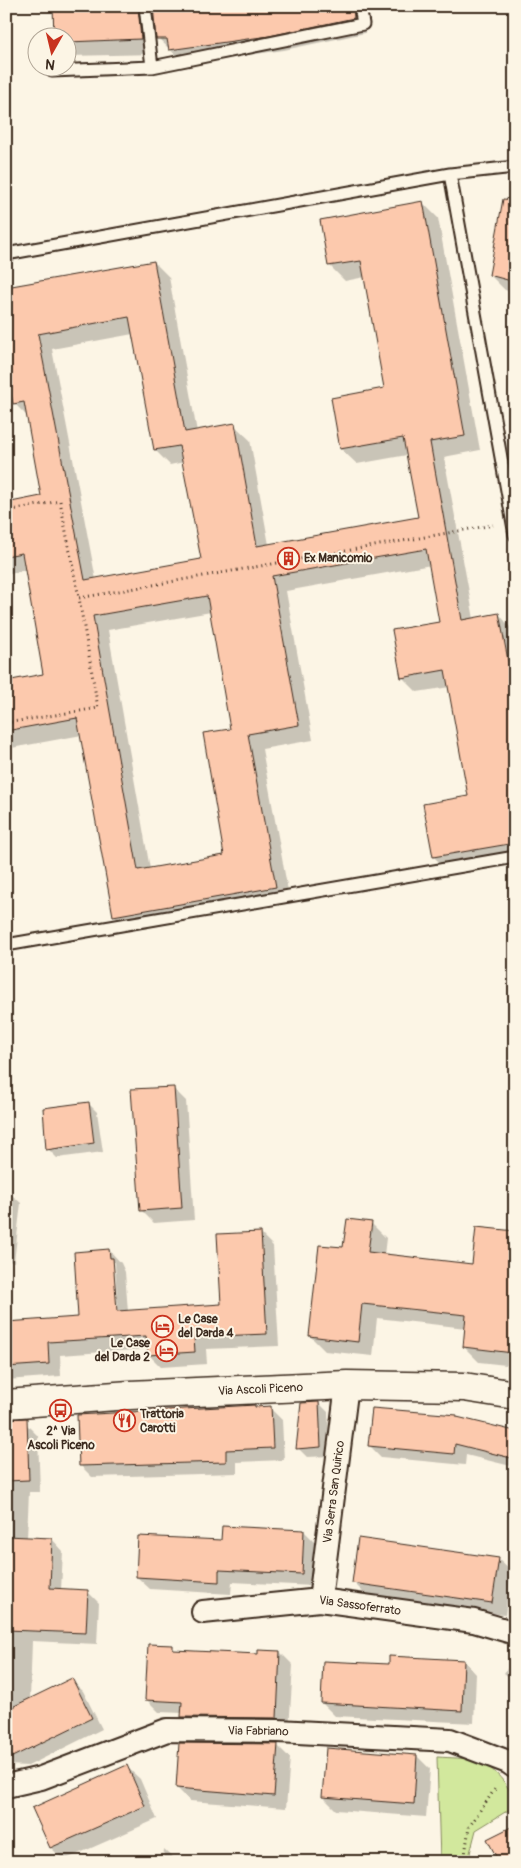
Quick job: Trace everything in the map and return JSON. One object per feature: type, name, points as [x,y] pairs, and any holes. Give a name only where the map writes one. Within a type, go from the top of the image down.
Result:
[{"type":"street","name":"Via Ascoli Piceno","points":[[6,1404],[130,1395],[347,1385],[464,1387],[515,1395]]},
{"type":"street","name":"Via Serra San Quirico","points":[[320,1600],[347,1385]]},
{"type":"street","name":"Via Sassoferrato","points":[[203,1612],[320,1600],[474,1621],[515,1633]]},
{"type":"street","name":"Via Fabriano","points":[[6,1786],[41,1778],[167,1730],[278,1731],[450,1740],[508,1762],[515,1767]]},
{"type":"lane","points":[[145,6],[152,67]]},
{"type":"lane","points":[[78,70],[152,67],[363,24],[360,6]]},
{"type":"lane","points":[[6,254],[450,174],[515,167]]},
{"type":"lane","points":[[450,174],[515,535]]},
{"type":"lane","points":[[6,945],[515,857]]},
{"type":"path","points":[[6,511],[60,502],[98,708],[6,723]]},
{"type":"path","points":[[79,598],[512,522]]},
{"type":"path","points":[[464,1862],[469,1827],[499,1783]]},
{"type":"green space","points":[[437,1757],[474,1760],[482,1763],[489,1767],[504,1782],[513,1796],[515,1806],[476,1830],[470,1853],[475,1862],[440,1862]]},
{"type":"building","points":[[53,6],[138,6],[141,39],[78,42],[78,28],[54,28]]},
{"type":"building","points":[[153,6],[353,6],[354,18],[269,36],[169,50],[167,39],[156,39]]},
{"type":"building","points":[[503,199],[515,200],[515,282],[489,275]]},
{"type":"building","name":"Ex Manicomio","points":[[423,201],[465,436],[430,442],[462,620],[499,613],[515,697],[515,843],[433,857],[423,804],[468,796],[445,670],[401,678],[392,630],[439,622],[426,549],[272,576],[299,725],[248,734],[276,887],[113,916],[77,718],[6,731],[6,681],[43,674],[22,553],[6,556],[6,503],[41,496],[24,402],[13,404],[6,367],[6,287],[154,261],[185,432],[235,423],[257,546],[418,517],[403,438],[340,449],[331,398],[384,388],[361,261],[328,266],[320,220]],"holes":[[[129,317],[154,450],[179,446],[201,559],[85,580],[38,334]],[[207,596],[230,729],[203,733],[224,855],[138,870],[93,616]]]},
{"type":"building","points":[[174,1087],[182,1208],[140,1211],[131,1089]]},
{"type":"building","points":[[89,1102],[94,1143],[46,1150],[43,1108]]},
{"type":"building","points":[[347,1219],[372,1222],[368,1252],[472,1264],[476,1227],[515,1231],[513,1353],[463,1347],[466,1315],[362,1304],[358,1342],[309,1336],[319,1245],[343,1247]]},
{"type":"building","points":[[261,1232],[267,1334],[194,1337],[195,1352],[148,1355],[146,1336],[48,1342],[49,1364],[6,1367],[6,1322],[78,1317],[74,1252],[109,1249],[110,1258],[113,1258],[117,1311],[221,1304],[217,1234]]},
{"type":"building","points":[[319,1402],[321,1447],[296,1449],[301,1403]]},
{"type":"building","points":[[255,1405],[255,1407],[271,1406],[273,1448],[226,1450],[226,1462],[79,1466],[77,1415]]},
{"type":"building","points":[[372,1408],[457,1415],[457,1417],[515,1431],[515,1459],[455,1444],[454,1454],[368,1446]]},
{"type":"building","points":[[27,1418],[29,1480],[6,1481],[6,1419]]},
{"type":"building","points":[[222,1526],[304,1530],[302,1574],[219,1570],[219,1582],[136,1577],[138,1536],[221,1540]]},
{"type":"building","points":[[6,1536],[52,1538],[50,1588],[88,1590],[86,1633],[6,1630]]},
{"type":"building","points":[[358,1538],[499,1558],[492,1603],[352,1583]]},
{"type":"building","points":[[148,1644],[173,1645],[173,1650],[258,1654],[258,1650],[280,1651],[277,1718],[181,1717],[182,1702],[145,1700]]},
{"type":"building","points":[[389,1656],[464,1660],[462,1711],[321,1703],[323,1661],[389,1664]]},
{"type":"building","points":[[72,1678],[92,1718],[6,1760],[6,1710]]},
{"type":"building","points":[[179,1743],[278,1744],[274,1796],[176,1788]]},
{"type":"building","points":[[326,1748],[417,1755],[414,1804],[322,1797]]},
{"type":"building","points":[[127,1765],[145,1806],[50,1848],[32,1808]]},
{"type":"building","points":[[515,1825],[515,1862],[499,1862],[487,1839]]},
{"type":"place","name":"Ex Manicomio","points":[[288,558]]},
{"type":"place","name":"Le Case del Darda 4","points":[[162,1326]]},
{"type":"place","name":"Le Case del Darda 2","points":[[166,1350]]},
{"type":"place","name":"2^ Via Ascoli Piceno","points":[[61,1410]]},
{"type":"place","name":"Trattoria Carotti","points":[[124,1421]]}]
